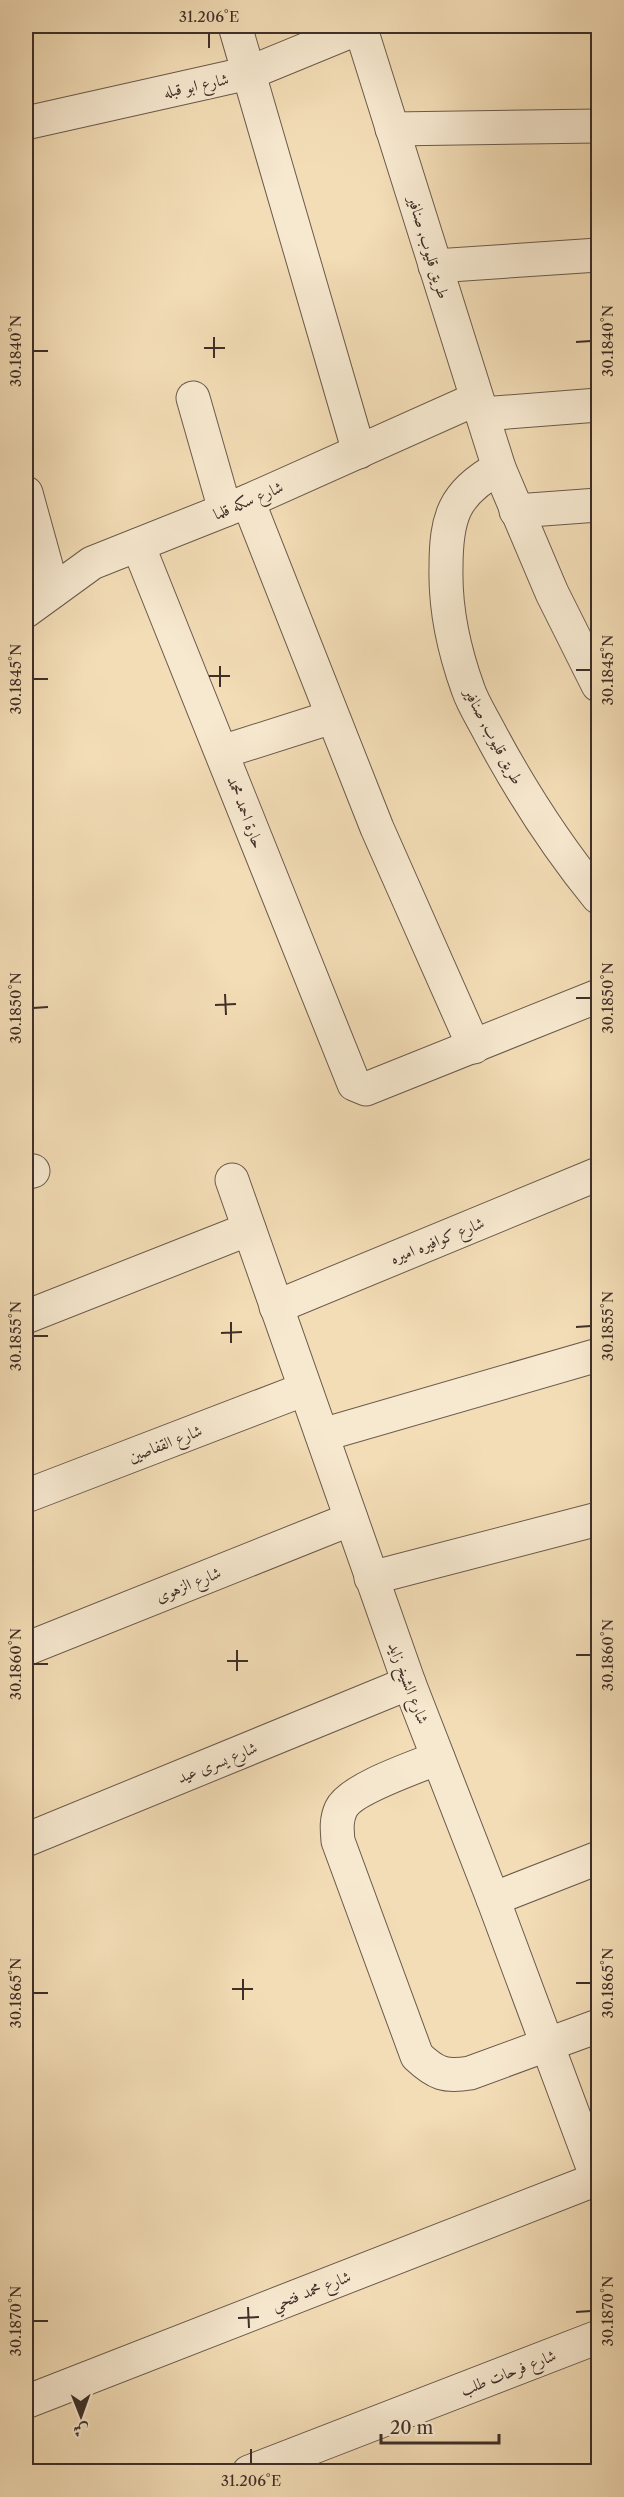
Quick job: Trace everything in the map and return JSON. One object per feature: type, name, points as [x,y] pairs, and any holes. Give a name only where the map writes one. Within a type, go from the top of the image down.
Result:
[{"type":"street","points":[[235,26],[359,452]]},
{"type":"street","name":"شارع ابو قبله","points":[[26,123],[249,73],[361,26]]},
{"type":"street","name":"طريق قليوب, صنافير","points":[[361,26],[499,468],[552,593],[597,678]]},
{"type":"street","points":[[392,129],[598,126]]},
{"type":"street","points":[[435,266],[598,255]]},
{"type":"street","points":[[193,398],[237,506],[332,717],[377,828],[474,1047],[598,996]]},
{"type":"street","name":"شارع سكه قلما","points":[[26,611],[92,563],[237,506],[359,452],[479,406],[598,405]]},
{"type":"street","name":"طريق قليوب, صنافير","points":[[499,468],[479,478],[463,494],[452,514],[446,536],[445,589],[453,640],[468,691],[497,746],[532,805],[598,897]]},
{"type":"street","points":[[26,493],[53,591]]},
{"type":"street","points":[[516,511],[598,505]]},
{"type":"street","name":"حارة احمد محمد","points":[[138,545],[351,1080],[357,1087],[366,1089],[474,1047]]},
{"type":"street","points":[[222,752],[332,717]]},
{"type":"street","name":"شارع كوافيره اميره","points":[[276,1307],[598,1174]]},
{"type":"street","name":"شارع الشيخ زايد","points":[[232,1180],[409,1683],[598,2180]]},
{"type":"street","points":[[26,1317],[249,1228]]},
{"type":"street","points":[[321,1436],[598,1355]]},
{"type":"street","name":"شارع القفاصين","points":[[26,1496],[305,1389]]},
{"type":"street","name":"شارع الزهوى","points":[[26,1649],[351,1519]]},
{"type":"street","points":[[371,1578],[598,1519]]},
{"type":"street","name":"شارع يسرى عيد","points":[[26,1840],[409,1683]]},
{"type":"street","points":[[438,1758],[353,1795],[342,1808],[336,1824],[338,1841],[417,2056],[432,2070],[451,2076],[470,2073],[598,2026]]},
{"type":"street","points":[[493,1899],[598,1858]]},
{"type":"street","name":"شارع محمد فتحي","points":[[26,2402],[598,2180]]},
{"type":"street","name":"شارع فرحات طلب","points":[[249,2472],[598,2337]]}]
